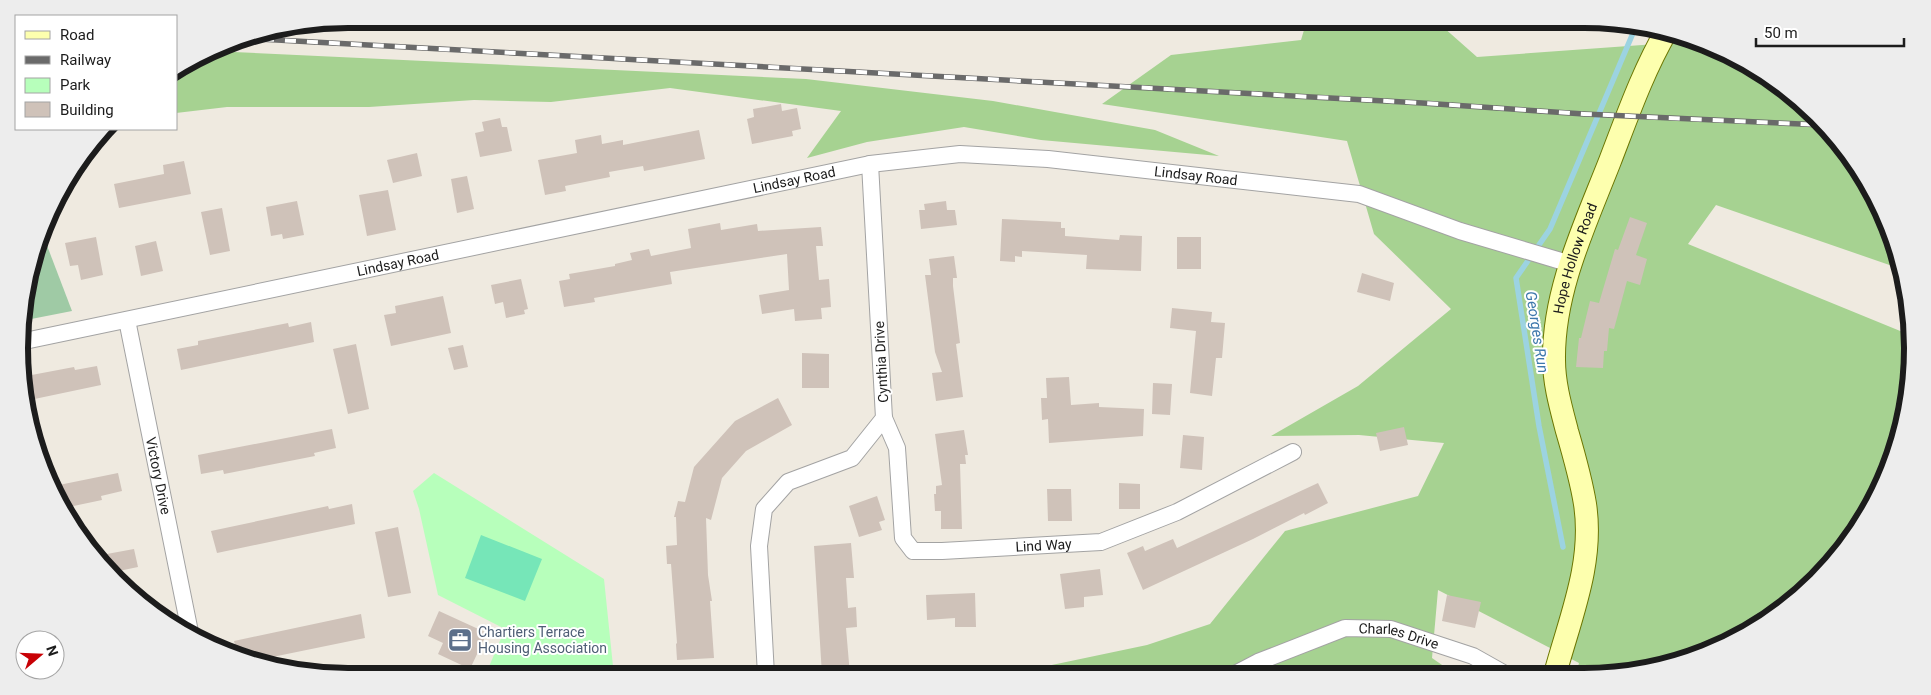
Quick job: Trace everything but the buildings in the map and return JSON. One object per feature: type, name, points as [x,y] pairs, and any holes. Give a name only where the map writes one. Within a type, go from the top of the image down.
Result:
[{"type":"main road","name":"Hope Hollow Road","points":[[1556,668],[1583,576],[1587,541],[1585,505],[1556,387],[1554,362],[1556,318],[1571,264],[1623,128],[1664,38]]},
{"type":"street","name":"Lindsay Road","points":[[28,340],[870,164],[960,154],[1048,159],[1359,194],[1460,231],[1571,264]]},
{"type":"street","name":"Cynthia Drive","points":[[766,668],[759,546],[764,509],[788,482],[852,458],[884,418],[870,164]]},
{"type":"street","name":"Victory Drive","points":[[127,320],[189,626]]},
{"type":"street","name":"Lind Way","points":[[884,418],[897,448],[902,538],[913,551],[1101,542],[1177,512],[1293,452]]},
{"type":"street","name":"Charles Drive","points":[[1246,668],[1345,628],[1391,629],[1474,656],[1495,668]]},
{"type":"green space","points":[[1305,28],[1444,28],[1477,57],[1680,42],[1744,70],[1778,94],[1810,121],[1850,170],[1861,188],[1879,225],[1893,266],[1716,205],[1688,244],[1903,332],[1901,389],[1887,450],[1861,508],[1837,542],[1810,574],[1778,601],[1744,625],[1686,651],[1625,665],[1578,668],[1579,663],[1438,590],[1432,658],[1446,668],[1037,668],[1147,645],[1210,624],[1285,531],[1418,496],[1444,443],[1359,435],[1271,436],[1358,386],[1451,309],[1374,234],[1347,141],[1102,104],[1171,55],[1301,40]]},
{"type":"green space","points":[[226,52],[806,79],[993,101],[1155,130],[1219,156],[1041,140],[964,127],[867,142],[807,158],[841,111],[670,88],[551,102],[474,100],[369,107],[227,107],[178,113],[178,76]]},
{"type":"green space","points":[[45,241],[72,311],[29,319],[38,265]]},
{"type":"green space","points":[[434,473],[604,579],[613,668],[488,668],[505,629],[438,595],[419,509],[413,491]]},
{"type":"green space","points":[[481,535],[542,559],[525,601],[465,578]]},
{"type":"waterway","name":"Georges Run","points":[[1563,547],[1539,426],[1516,278],[1550,229],[1634,32]]},
{"type":"railway","points":[[261,39],[1422,103],[1584,114],[1813,124]]},
{"type":"place","name":"Chartiers Terrace Housing Association","points":[[460,640]]}]
